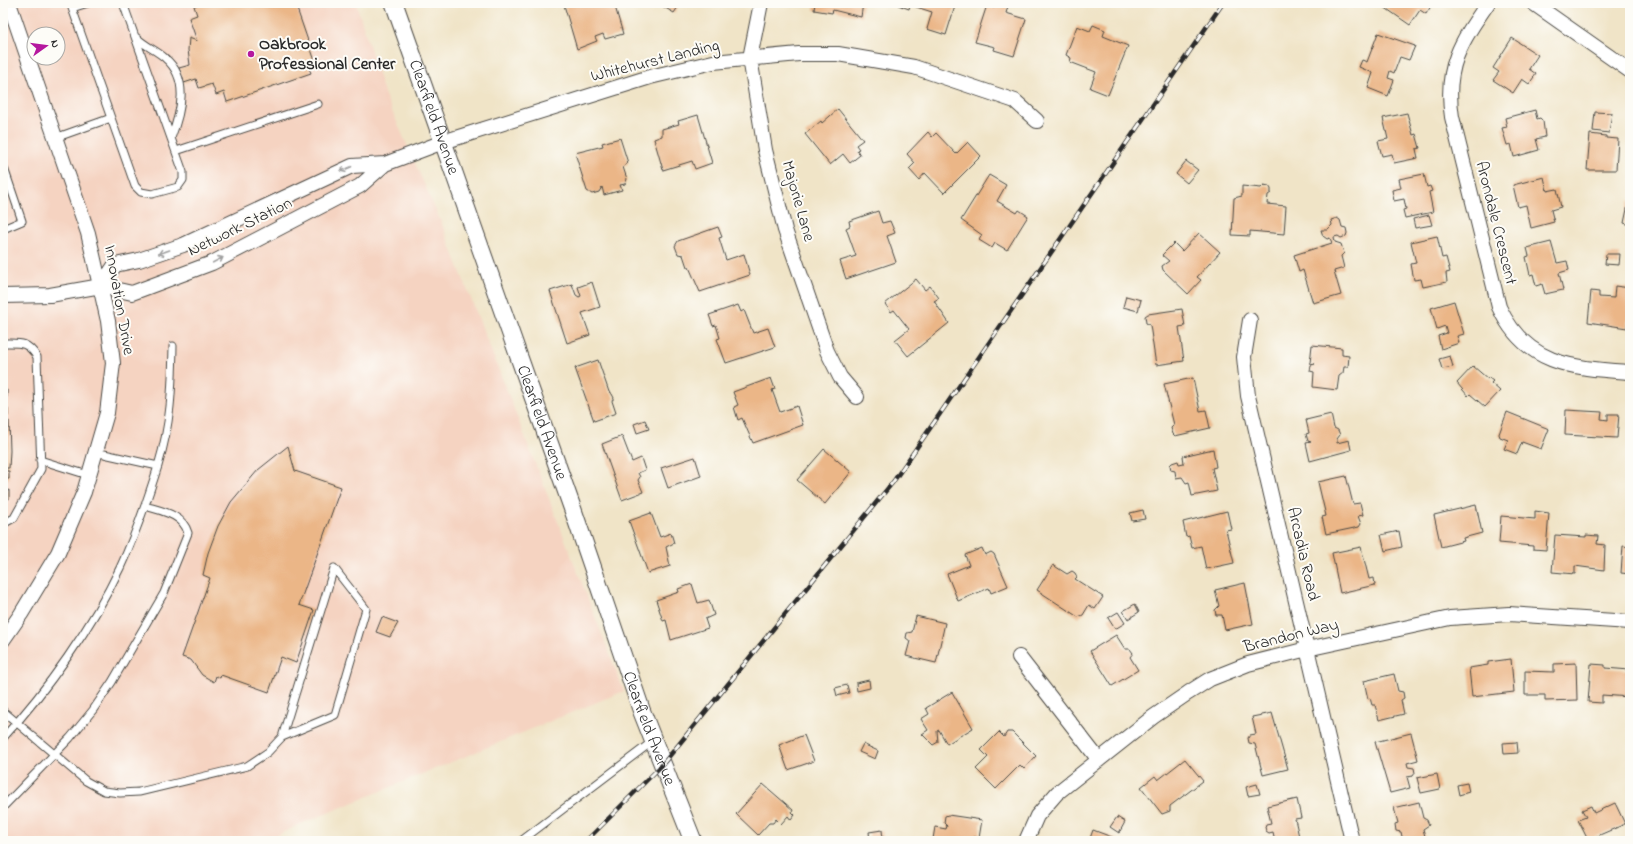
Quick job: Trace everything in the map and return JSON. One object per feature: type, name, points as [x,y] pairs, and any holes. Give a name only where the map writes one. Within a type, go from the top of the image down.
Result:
[{"type":"street","name":"Innovation Drive","points":[[3,640],[21,614],[58,553],[84,492],[107,413],[113,363],[108,321],[88,233],[8,3]]},
{"type":"street","name":"Clearfield Avenue","points":[[394,3],[653,741],[693,841]]},
{"type":"street","name":"Majorie Lane","points":[[761,3],[750,58],[765,150],[785,230],[827,351],[840,377],[857,397]]},
{"type":"street","name":"Arondale Crescent","points":[[1488,3],[1467,33],[1454,59],[1449,91],[1452,117],[1499,308],[1503,317],[1518,336],[1540,354],[1556,362],[1580,368],[1630,372]]},
{"type":"street","points":[[1533,3],[1630,71]]},
{"type":"street","name":"Whitehurst Landing","points":[[443,142],[650,78],[713,62],[799,54],[838,54],[914,67],[1015,101],[1037,121]]},
{"type":"street","name":"Network Station","points":[[101,286],[115,265],[139,260],[183,245],[352,166],[385,164],[443,142]]},
{"type":"street","name":"Network Station","points":[[3,296],[50,295],[101,286],[132,293],[212,263],[360,186],[385,164]]},
{"type":"street","name":"Arcadia Road","points":[[1250,320],[1244,357],[1248,396],[1352,841]]},
{"type":"street","name":"Brandon Way","points":[[1026,841],[1037,816],[1049,800],[1099,760],[1153,718],[1210,680],[1248,664],[1307,649],[1450,618],[1509,614],[1630,622]]},
{"type":"street","points":[[1019,657],[1099,760]]},
{"type":"lane","points":[[88,3],[72,5],[135,186],[141,192],[152,194],[178,187],[183,180],[183,172],[123,3]]},
{"type":"lane","points":[[136,38],[164,57],[173,66],[183,94],[180,116],[171,138]]},
{"type":"lane","points":[[176,151],[318,104]]},
{"type":"lane","points":[[55,138],[111,118]]},
{"type":"lane","points":[[3,165],[22,221],[3,229]]},
{"type":"lane","points":[[3,343],[22,343],[31,348],[37,356],[40,460],[40,469],[14,518],[3,524]]},
{"type":"lane","points":[[3,738],[17,723],[58,669],[94,615],[120,568],[145,506],[166,438],[172,398],[173,346]]},
{"type":"lane","points":[[95,452],[158,466]]},
{"type":"lane","points":[[40,460],[88,475]]},
{"type":"lane","points":[[3,807],[54,754],[93,710],[135,644],[164,593],[188,533],[186,526],[180,518],[145,506]]},
{"type":"lane","points":[[3,711],[86,781],[104,792],[133,792],[247,766],[268,752],[282,737],[335,715],[366,609],[334,568],[282,737]]},
{"type":"lane","points":[[521,841],[653,741]]},
{"type":"shaded area","points":[[3,3],[356,3],[384,93],[441,222],[624,691],[296,826],[266,841],[3,841]]},
{"type":"building","name":"Oakbrook Professional Center","points":[[202,3],[295,3],[315,61],[307,63],[311,73],[227,102],[224,92],[216,95],[212,84],[199,88],[196,79],[184,83],[179,68],[190,65],[188,50],[189,38],[197,41],[189,18],[197,15],[194,6]]},
{"type":"building","points":[[564,3],[614,3],[623,34],[605,39],[603,34],[595,37],[597,41],[577,49]]},
{"type":"building","points":[[657,3],[678,3],[680,4],[674,13]]},
{"type":"building","points":[[815,3],[863,3],[861,17],[833,10],[832,13],[814,10]]},
{"type":"building","points":[[898,3],[956,3],[946,35],[927,29],[932,12],[910,5],[909,9],[898,5]]},
{"type":"building","points":[[995,3],[1009,3],[1006,13],[1026,19],[1014,56],[994,50],[995,47],[975,42],[987,5],[994,8]]},
{"type":"building","points":[[1387,3],[1433,3],[1426,14],[1420,10],[1410,25],[1384,7]]},
{"type":"building","points":[[1093,25],[1105,30],[1103,36],[1128,46],[1108,95],[1090,88],[1096,72],[1070,62],[1071,58],[1066,55],[1077,26],[1090,31]]},
{"type":"building","points":[[1378,33],[1415,46],[1409,60],[1400,57],[1394,73],[1390,71],[1388,78],[1394,80],[1388,96],[1368,88],[1373,73],[1359,67],[1362,60],[1367,62]]},
{"type":"building","points":[[1512,38],[1538,55],[1529,69],[1536,74],[1529,84],[1522,79],[1513,93],[1493,80],[1499,72],[1493,68]]},
{"type":"building","points":[[838,109],[863,140],[856,145],[859,149],[857,150],[860,155],[850,163],[843,154],[830,165],[805,134],[821,121],[822,123]]},
{"type":"building","points":[[1535,110],[1537,119],[1540,118],[1543,121],[1545,137],[1536,139],[1539,150],[1514,157],[1511,144],[1507,145],[1502,128],[1507,127],[1505,118]]},
{"type":"building","points":[[1595,112],[1612,113],[1609,133],[1593,131]]},
{"type":"building","points":[[1407,113],[1413,135],[1416,134],[1420,148],[1416,149],[1418,158],[1394,163],[1392,154],[1382,156],[1378,141],[1388,139],[1383,118]]},
{"type":"building","points":[[698,115],[712,163],[695,169],[692,161],[663,170],[654,139],[662,136],[662,129],[679,124],[678,121]]},
{"type":"building","points":[[928,132],[932,137],[936,133],[956,154],[968,142],[981,156],[944,193],[925,173],[919,180],[909,169],[915,163],[907,154]]},
{"type":"building","points":[[1590,134],[1618,139],[1616,170],[1587,170]]},
{"type":"building","points":[[620,138],[628,163],[623,167],[627,179],[625,184],[620,185],[622,190],[604,195],[602,187],[599,192],[592,194],[587,191],[575,153],[603,146],[602,143]]},
{"type":"building","points":[[1186,161],[1198,170],[1187,183],[1176,174]]},
{"type":"building","points":[[1424,174],[1427,187],[1430,186],[1432,191],[1429,192],[1433,212],[1405,218],[1403,210],[1406,209],[1404,199],[1394,201],[1392,190],[1401,188],[1399,179]]},
{"type":"building","points":[[989,175],[1006,185],[997,201],[1017,213],[1019,210],[1028,216],[1007,250],[995,243],[992,248],[979,240],[982,235],[961,220]]},
{"type":"building","points":[[1544,177],[1547,191],[1557,189],[1561,207],[1551,210],[1554,222],[1531,228],[1526,205],[1518,207],[1513,185]]},
{"type":"building","points":[[1264,185],[1269,186],[1271,189],[1271,193],[1268,195],[1267,204],[1286,206],[1284,234],[1250,231],[1250,236],[1232,235],[1234,198],[1242,196],[1242,186],[1261,188]]},
{"type":"building","points":[[1629,200],[1630,201],[1630,225],[1624,223]]},
{"type":"building","points":[[878,211],[882,223],[890,221],[895,233],[887,236],[896,262],[846,279],[840,261],[856,256],[846,228],[850,226],[849,221]]},
{"type":"building","points":[[1429,215],[1432,225],[1415,228],[1413,219]]},
{"type":"building","points":[[1337,218],[1340,220],[1342,227],[1346,228],[1347,233],[1346,236],[1341,238],[1338,236],[1334,237],[1335,242],[1341,244],[1344,253],[1341,256],[1344,268],[1334,271],[1341,295],[1313,303],[1303,270],[1299,272],[1294,255],[1332,243],[1330,238],[1327,239],[1323,236],[1321,230],[1327,230],[1332,225],[1331,220]]},
{"type":"building","points":[[718,227],[722,237],[719,238],[726,260],[744,254],[750,275],[700,292],[689,267],[687,267],[683,255],[678,254],[675,246],[678,241]]},
{"type":"building","points":[[1199,233],[1220,252],[1197,277],[1201,280],[1188,294],[1163,270],[1162,266],[1169,261],[1162,255],[1174,243],[1182,251]]},
{"type":"building","points":[[1437,236],[1442,258],[1446,257],[1450,272],[1446,273],[1447,282],[1423,287],[1421,279],[1414,280],[1411,264],[1416,263],[1411,242]]},
{"type":"building","points":[[1551,242],[1557,263],[1567,261],[1569,270],[1559,273],[1563,290],[1545,294],[1542,284],[1536,286],[1533,274],[1530,275],[1526,257],[1529,256],[1527,248]]},
{"type":"building","points":[[1606,254],[1620,254],[1619,265],[1605,264]]},
{"type":"building","points":[[916,279],[925,290],[930,286],[939,298],[934,301],[949,323],[908,356],[895,340],[909,329],[894,310],[891,312],[885,304]]},
{"type":"building","points":[[592,282],[600,307],[582,313],[590,335],[567,343],[550,291],[572,284],[576,295],[579,297],[581,296],[578,287]]},
{"type":"building","points":[[1615,286],[1630,288],[1627,328],[1588,322],[1591,291],[1599,292],[1599,297],[1614,298]]},
{"type":"building","points":[[1126,296],[1141,300],[1138,311],[1123,307]]},
{"type":"building","points":[[1454,301],[1464,334],[1457,336],[1459,343],[1441,349],[1438,336],[1447,333],[1445,326],[1437,329],[1431,308]]},
{"type":"building","points":[[738,305],[741,312],[744,310],[753,333],[768,328],[775,347],[726,363],[717,339],[720,338],[716,325],[713,326],[709,315]]},
{"type":"building","points":[[1182,309],[1185,326],[1179,327],[1184,361],[1156,365],[1150,325],[1146,323],[1145,316],[1148,314]]},
{"type":"building","points":[[1312,345],[1342,348],[1342,355],[1349,356],[1348,367],[1344,367],[1343,373],[1339,376],[1337,390],[1313,387],[1314,372],[1310,371],[1311,365],[1315,364],[1310,363]]},
{"type":"building","points":[[1450,356],[1453,367],[1442,369],[1439,359]]},
{"type":"building","points":[[598,360],[609,392],[614,398],[612,401],[616,413],[594,421],[575,368]]},
{"type":"building","points":[[1473,366],[1488,379],[1489,378],[1493,381],[1491,383],[1500,391],[1485,407],[1470,394],[1468,396],[1457,383]]},
{"type":"building","points":[[771,378],[775,389],[772,390],[780,412],[797,406],[803,425],[753,443],[742,418],[738,420],[734,407],[738,405],[733,392]]},
{"type":"building","points":[[1193,378],[1200,411],[1206,410],[1210,428],[1175,436],[1171,428],[1174,425],[1164,384]]},
{"type":"building","points":[[3,384],[5,390],[7,390],[7,397],[5,397],[5,409],[8,409],[8,416],[5,416],[5,421],[9,421],[10,451],[9,468],[6,468],[6,471],[9,471],[9,479],[6,479],[6,491],[9,490],[9,499],[6,499],[6,505],[3,505]]},
{"type":"building","points":[[1566,410],[1602,412],[1601,419],[1608,420],[1608,414],[1619,414],[1617,438],[1565,435]]},
{"type":"building","points":[[1507,412],[1549,429],[1541,449],[1522,442],[1517,454],[1504,449],[1508,440],[1500,437],[1499,434]]},
{"type":"building","points":[[1331,414],[1334,428],[1338,430],[1340,435],[1337,439],[1337,443],[1349,440],[1351,450],[1310,461],[1306,443],[1311,442],[1308,441],[1306,434],[1309,433],[1306,420]]},
{"type":"building","points":[[645,420],[649,429],[637,433],[634,424]]},
{"type":"building","points":[[622,436],[632,462],[641,458],[645,470],[638,473],[640,477],[638,480],[643,492],[622,500],[602,444]]},
{"type":"building","points":[[288,446],[295,471],[341,487],[299,605],[314,610],[296,663],[281,657],[269,692],[221,675],[220,678],[216,676],[214,682],[202,675],[191,660],[182,657],[210,578],[203,575],[208,553],[218,526],[231,502],[258,470]]},
{"type":"building","points":[[824,449],[851,472],[825,504],[797,480]]},
{"type":"building","points":[[1213,449],[1216,467],[1212,468],[1217,491],[1192,496],[1189,482],[1186,483],[1182,477],[1176,478],[1175,471],[1171,470],[1170,465],[1178,461],[1179,464],[1184,463],[1183,456]]},
{"type":"building","points":[[695,457],[701,476],[668,488],[661,468]]},
{"type":"building","points":[[1346,476],[1353,504],[1360,503],[1363,515],[1358,516],[1361,524],[1359,527],[1326,534],[1322,517],[1326,516],[1318,482]]},
{"type":"building","points":[[1476,505],[1482,533],[1463,538],[1464,541],[1441,547],[1434,515]]},
{"type":"building","points":[[1143,510],[1145,519],[1132,521],[1130,513]]},
{"type":"building","points":[[1227,511],[1231,529],[1226,530],[1234,563],[1206,569],[1201,546],[1192,548],[1189,536],[1186,537],[1183,522]]},
{"type":"building","points":[[1535,511],[1549,513],[1546,550],[1533,549],[1533,546],[1499,543],[1501,516],[1535,519]]},
{"type":"building","points":[[651,513],[660,537],[671,533],[674,543],[666,547],[670,566],[648,573],[629,521]]},
{"type":"building","points":[[1399,531],[1402,547],[1385,551],[1381,535]]},
{"type":"building","points":[[1555,535],[1586,537],[1586,535],[1598,536],[1597,544],[1605,545],[1604,570],[1575,566],[1575,574],[1552,572]]},
{"type":"building","points":[[1623,546],[1630,547],[1630,574],[1621,573]]},
{"type":"building","points":[[1361,547],[1369,579],[1374,578],[1375,585],[1340,593],[1332,553]]},
{"type":"building","points":[[982,548],[985,555],[991,552],[994,554],[1008,586],[991,593],[989,588],[958,601],[947,574],[969,565],[965,555]]},
{"type":"building","points":[[1053,565],[1067,574],[1072,571],[1077,577],[1075,579],[1103,597],[1095,609],[1089,605],[1083,615],[1078,617],[1037,590]]},
{"type":"building","points":[[1245,583],[1253,624],[1225,630],[1222,615],[1216,615],[1215,610],[1219,606],[1215,590]]},
{"type":"building","points":[[692,584],[698,603],[709,600],[714,615],[705,619],[708,628],[671,640],[666,620],[663,621],[656,600],[679,592],[678,589]]},
{"type":"building","points":[[1135,604],[1139,612],[1128,619],[1123,611]]},
{"type":"building","points":[[1118,612],[1125,623],[1115,629],[1108,618]]},
{"type":"building","points":[[916,616],[945,623],[936,663],[906,656],[910,641],[906,638],[907,633],[912,632]]},
{"type":"building","points":[[382,617],[398,623],[390,637],[376,632]]},
{"type":"building","points":[[1116,635],[1125,649],[1130,649],[1133,653],[1130,657],[1138,670],[1112,686],[1090,651]]},
{"type":"building","points":[[1511,659],[1514,692],[1472,697],[1469,668],[1488,665],[1488,662]]},
{"type":"building","points":[[1576,663],[1577,700],[1545,701],[1545,695],[1525,695],[1525,671],[1554,672],[1554,664]]},
{"type":"building","points":[[1591,664],[1605,665],[1605,668],[1630,670],[1630,697],[1602,695],[1602,703],[1588,702]]},
{"type":"building","points":[[1394,674],[1398,691],[1403,692],[1404,698],[1401,700],[1404,714],[1379,720],[1375,705],[1372,705],[1370,698],[1368,699],[1364,681]]},
{"type":"building","points":[[869,680],[870,688],[857,691],[856,683]]},
{"type":"building","points":[[847,685],[849,693],[837,696],[835,688]]},
{"type":"building","points":[[952,692],[973,728],[947,744],[939,730],[937,731],[938,742],[933,745],[922,734],[928,730],[921,719],[929,714],[926,708]]},
{"type":"building","points":[[1272,713],[1288,769],[1263,775],[1255,744],[1249,743],[1248,738],[1250,735],[1256,734],[1252,717]]},
{"type":"building","points":[[999,732],[1004,737],[1007,732],[1012,732],[1036,756],[1024,769],[1020,765],[996,789],[976,769],[988,757],[981,750]]},
{"type":"building","points":[[1411,733],[1418,760],[1407,763],[1408,767],[1414,768],[1415,773],[1413,776],[1407,777],[1410,788],[1390,793],[1375,742]]},
{"type":"building","points":[[804,735],[814,761],[788,770],[779,745]]},
{"type":"building","points":[[1517,742],[1518,753],[1504,754],[1503,743]]},
{"type":"building","points":[[863,744],[878,751],[875,759],[859,752]]},
{"type":"building","points":[[1185,759],[1203,781],[1170,806],[1170,811],[1162,814],[1141,787],[1155,776],[1158,780]]},
{"type":"building","points":[[1437,774],[1440,789],[1421,793],[1417,778]]},
{"type":"building","points":[[1467,783],[1469,792],[1459,795],[1457,785]]},
{"type":"building","points":[[763,784],[793,810],[792,812],[795,815],[791,820],[788,816],[781,824],[776,819],[773,823],[769,823],[758,835],[736,814]]},
{"type":"building","points":[[1257,784],[1260,794],[1248,796],[1246,787]]},
{"type":"building","points":[[1297,799],[1301,818],[1295,819],[1300,841],[1275,841],[1273,832],[1269,833],[1266,831],[1265,827],[1266,824],[1271,823],[1267,806]]},
{"type":"building","points":[[1419,802],[1423,818],[1427,820],[1429,825],[1423,829],[1426,840],[1403,841],[1401,832],[1396,831],[1395,824],[1398,823],[1394,808]]},
{"type":"building","points":[[1615,803],[1625,824],[1588,840],[1578,820],[1586,817],[1582,810],[1591,806],[1594,813]]},
{"type":"building","points":[[948,815],[982,820],[979,838],[974,837],[974,841],[933,839],[935,827],[946,829],[947,826],[944,823],[945,816]]},
{"type":"building","points":[[1117,817],[1125,822],[1119,833],[1110,827]]},
{"type":"building","points":[[882,830],[883,840],[870,841],[869,832]]},
{"type":"building","points":[[1093,830],[1117,839],[1116,841],[1089,841]]},
{"type":"railway","points":[[586,841],[662,765],[893,482],[1223,3]]},
{"type":"place","name":"Oakbrook Professional Center","points":[[251,54]]}]
